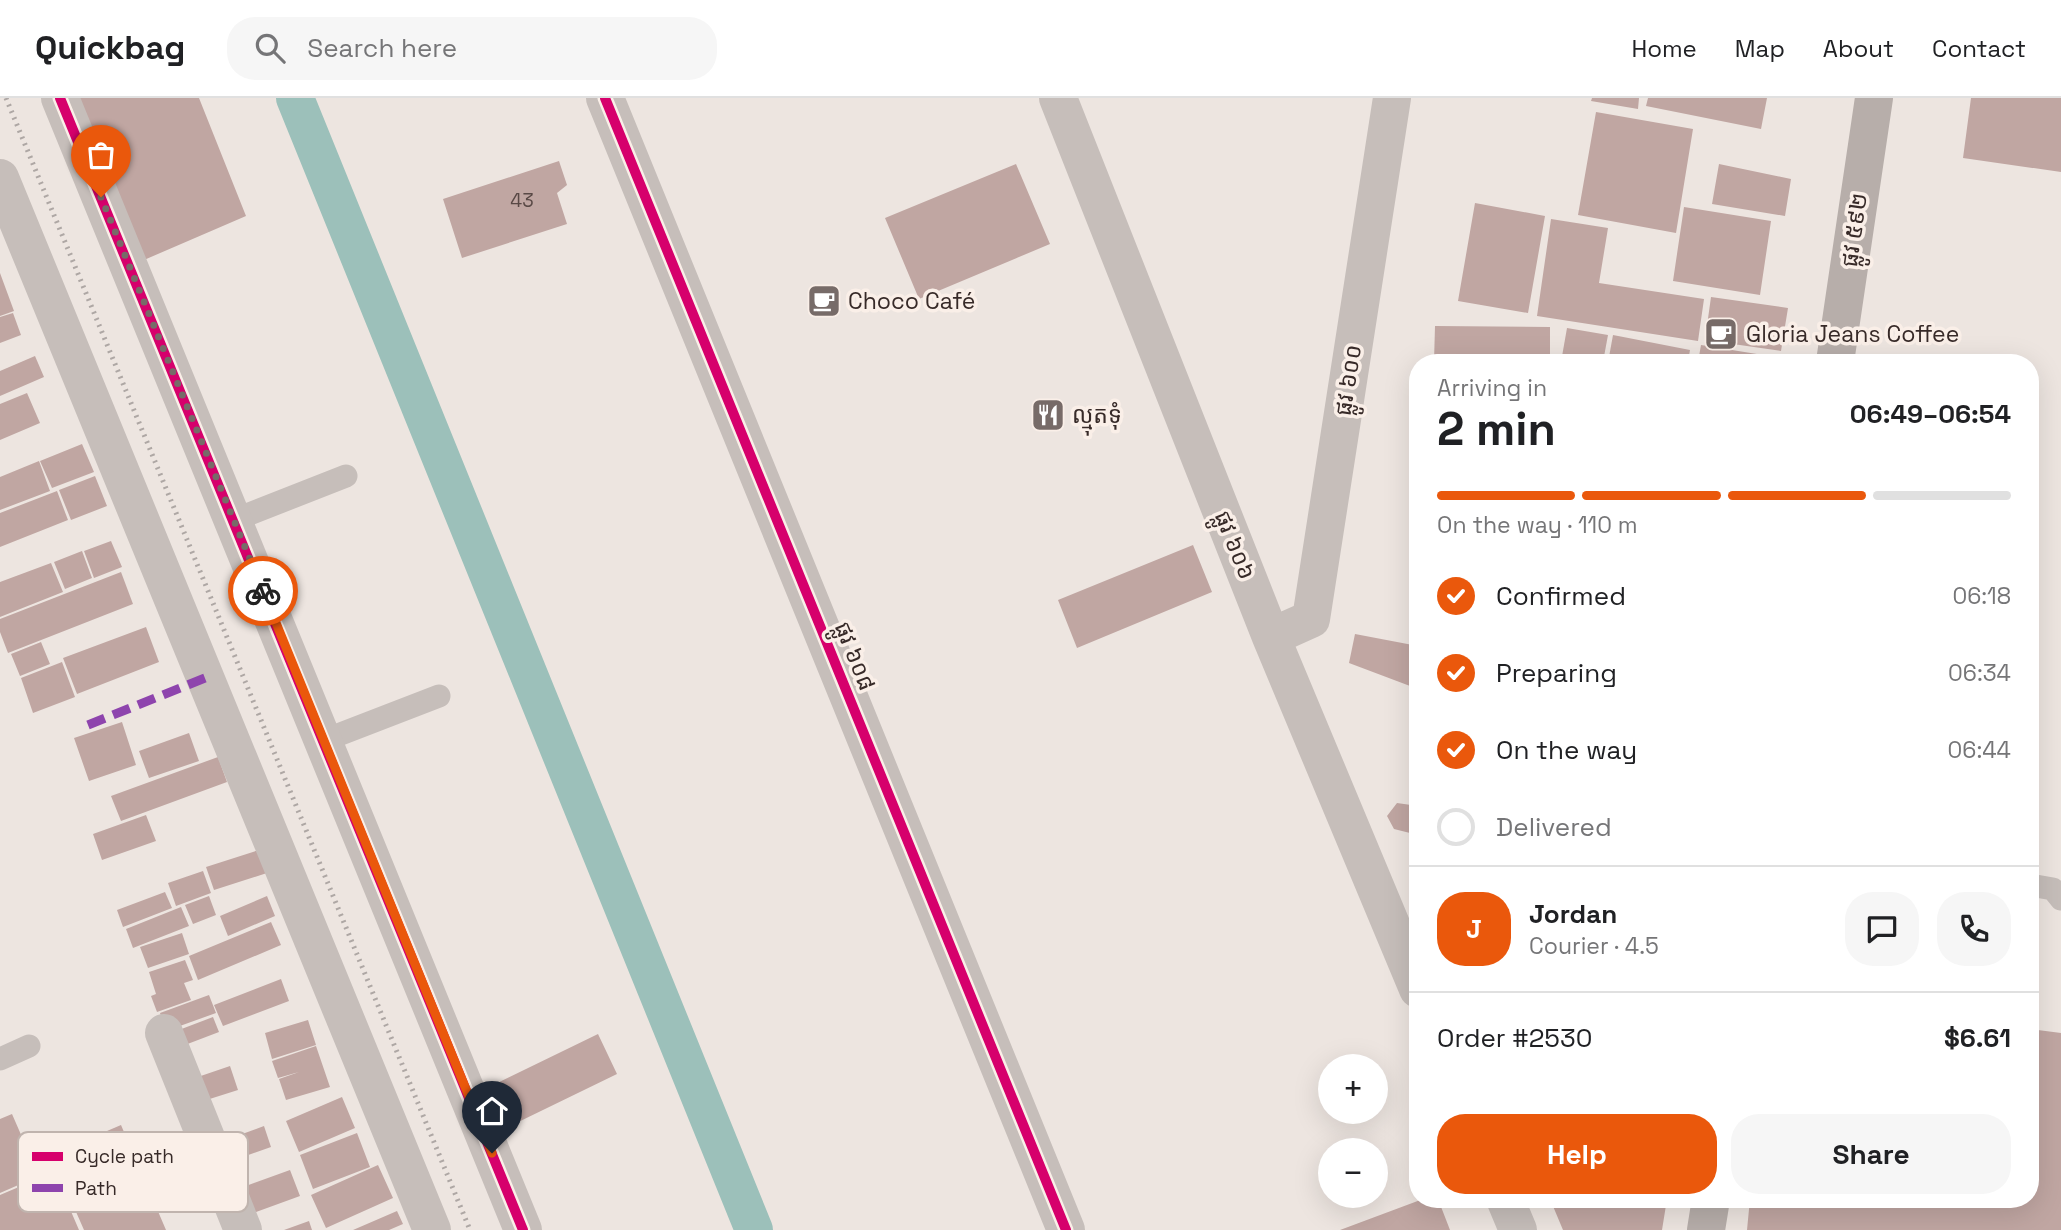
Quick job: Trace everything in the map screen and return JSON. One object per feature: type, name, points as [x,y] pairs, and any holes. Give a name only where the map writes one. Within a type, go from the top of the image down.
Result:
[{"type":"street","points":[[60,98],[325,740],[523,1230]]},
{"type":"street","name":"ផ្លូវ ៦០៨","points":[[605,98],[1066,1230]]},
{"type":"street","name":"ផ្លូវ ៦០៦","points":[[1058,98],[1272,637],[1409,967]]},
{"type":"street","name":"ផ្លូវ ៦០០","points":[[1272,637],[1311,619],[1392,98]]},
{"type":"street","name":"ផ្លូវ ៥៩២","points":[[1836,354],[1874,98]]},
{"type":"street","points":[[0,178],[432,1230]]},
{"type":"street","points":[[164,1033],[204,1132]]},
{"type":"street","points":[[1508,1208],[1518,1230]]},
{"type":"street","points":[[1706,1230],[1710,1208]]},
{"type":"street","points":[[236,1212],[243,1230]]},
{"type":"lane","points":[[234,520],[346,476]]},
{"type":"lane","points":[[325,740],[439,696]]},
{"type":"lane","points":[[2039,887],[2053,889],[2061,899]]},
{"type":"lane","points":[[0,1059],[29,1046]]},
{"type":"building","points":[[70,98],[199,98],[246,216],[137,263]]},
{"type":"building","points":[[1592,98],[1639,98],[1638,109],[1591,101]]},
{"type":"building","points":[[1648,98],[1767,98],[1761,129],[1646,106]]},
{"type":"building","points":[[1971,98],[2061,98],[2061,172],[1963,158]]},
{"type":"building","points":[[1596,112],[1693,129],[1676,233],[1578,215]]},
{"type":"building","points":[[559,161],[567,185],[557,193],[567,224],[462,258],[443,199]]},
{"type":"building","points":[[1016,164],[1050,244],[919,299],[885,218]]},
{"type":"building","points":[[1719,164],[1791,179],[1785,216],[1712,204]]},
{"type":"building","points":[[1475,203],[1545,216],[1528,313],[1458,301]]},
{"type":"building","points":[[1684,207],[1771,221],[1760,295],[1673,281]]},
{"type":"building","points":[[1551,219],[1608,228],[1599,283],[1704,299],[1698,341],[1537,316]]},
{"type":"building","points":[[0,273],[14,311],[0,316]]},
{"type":"building","points":[[1711,297],[1788,308],[1781,351],[1705,340]]},
{"type":"building","points":[[13,313],[21,335],[0,343],[0,317]]},
{"type":"building","points":[[1435,326],[1550,327],[1550,354],[1434,354]]},
{"type":"building","points":[[1567,328],[1608,335],[1604,354],[1562,354]]},
{"type":"building","points":[[1613,335],[1690,350],[1689,354],[1610,354]]},
{"type":"building","points":[[1701,345],[1757,354],[1699,354]]},
{"type":"building","points":[[35,356],[44,377],[0,396],[0,371]]},
{"type":"building","points":[[27,393],[40,423],[0,440],[0,404]]},
{"type":"building","points":[[82,444],[94,472],[52,488],[40,461]]},
{"type":"building","points":[[39,461],[50,491],[0,510],[0,477]]},
{"type":"building","points":[[95,476],[107,506],[71,520],[59,490]]},
{"type":"building","points":[[57,491],[68,520],[0,547],[0,513]]},
{"type":"building","points":[[111,541],[122,567],[94,578],[84,551]]},
{"type":"building","points":[[1193,545],[1212,592],[1077,648],[1058,600]]},
{"type":"building","points":[[82,551],[92,578],[65,589],[54,562]]},
{"type":"building","points":[[51,563],[63,592],[0,617],[0,582]]},
{"type":"building","points":[[121,572],[133,604],[8,653],[0,632],[0,619]]},
{"type":"building","points":[[146,627],[159,662],[77,694],[63,658]]},
{"type":"building","points":[[1355,634],[1409,644],[1409,686],[1349,663]]},
{"type":"building","points":[[41,642],[50,664],[20,676],[11,654]]},
{"type":"building","points":[[62,662],[75,697],[33,713],[21,678]]},
{"type":"building","points":[[122,722],[136,765],[89,781],[74,738]]},
{"type":"building","points":[[189,733],[199,761],[149,778],[139,751]]},
{"type":"building","points":[[218,757],[227,782],[121,821],[111,796]]},
{"type":"building","points":[[1397,803],[1409,805],[1409,833],[1394,829],[1387,816]]},
{"type":"building","points":[[146,815],[156,841],[102,860],[93,834]]},
{"type":"building","points":[[259,850],[267,873],[214,890],[206,867]]},
{"type":"building","points":[[203,871],[211,893],[176,906],[168,883]]},
{"type":"building","points":[[165,892],[172,908],[123,927],[117,910]]},
{"type":"building","points":[[209,896],[216,915],[193,924],[185,905]]},
{"type":"building","points":[[267,896],[275,916],[228,936],[220,916]]},
{"type":"building","points":[[181,907],[189,926],[133,948],[126,929]]},
{"type":"building","points":[[271,922],[281,945],[198,980],[189,956]]},
{"type":"building","points":[[182,933],[189,954],[148,968],[140,947]]},
{"type":"building","points":[[185,960],[193,980],[184,983],[191,1000],[157,1012],[151,996],[156,994],[149,972]]},
{"type":"building","points":[[281,979],[289,1001],[223,1026],[214,1005]]},
{"type":"building","points":[[209,995],[216,1013],[166,1031],[160,1013]]},
{"type":"building","points":[[213,1017],[219,1032],[177,1048],[171,1033]]},
{"type":"building","points":[[308,1020],[316,1045],[272,1059],[265,1033]]},
{"type":"building","points":[[2039,1030],[2061,1033],[2061,1230],[1747,1230],[1749,1208],[2039,1208]]},
{"type":"building","points":[[598,1034],[617,1074],[506,1128],[487,1088]]},
{"type":"building","points":[[316,1046],[330,1087],[286,1100],[279,1079],[299,1072],[278,1078],[272,1061]]},
{"type":"building","points":[[230,1066],[238,1090],[197,1103],[189,1080]]},
{"type":"building","points":[[342,1097],[355,1128],[299,1152],[286,1121]]},
{"type":"building","points":[[12,1114],[20,1132],[18,1185],[0,1193],[0,1119]]},
{"type":"building","points":[[121,1125],[124,1132],[105,1132]]},
{"type":"building","points":[[264,1126],[271,1147],[248,1155],[248,1132]]},
{"type":"building","points":[[357,1133],[370,1167],[313,1189],[300,1155]]},
{"type":"building","points":[[378,1165],[393,1198],[326,1228],[311,1195]]},
{"type":"building","points":[[290,1170],[300,1196],[245,1216],[243,1212],[248,1212],[248,1185]]},
{"type":"building","points":[[18,1187],[18,1212],[71,1212],[79,1230],[0,1230],[0,1195]]},
{"type":"building","points":[[1409,1204],[1409,1208],[1441,1208],[1450,1230],[1340,1230]]},
{"type":"building","points":[[1554,1208],[1666,1208],[1662,1230],[1563,1230]]},
{"type":"building","points":[[397,1211],[403,1224],[389,1230],[353,1230]]},
{"type":"building","points":[[76,1212],[158,1212],[166,1230],[84,1230]]},
{"type":"building","points":[[309,1221],[312,1230],[284,1230]]},
{"type":"waterway","points":[[295,98],[754,1230]]},
{"type":"railway","points":[[6,98],[470,1230]]},
{"type":"marked path","points":[[88,725],[205,678]]},
{"type":"cycle path","points":[[60,98],[523,1230]]},
{"type":"cycle path","points":[[605,98],[1066,1230]]},
{"type":"way so far","points":[[101,197],[263,591]]},
{"type":"place","name":"Choco Café","points":[[824,301]]},
{"type":"place","name":"Gloria Jeans Coffee","points":[[1721,334]]},
{"type":"place","name":"ល្មុតទុំ","points":[[1048,415]]},
{"type":"route","points":[[263,591],[492,1153]]}]
